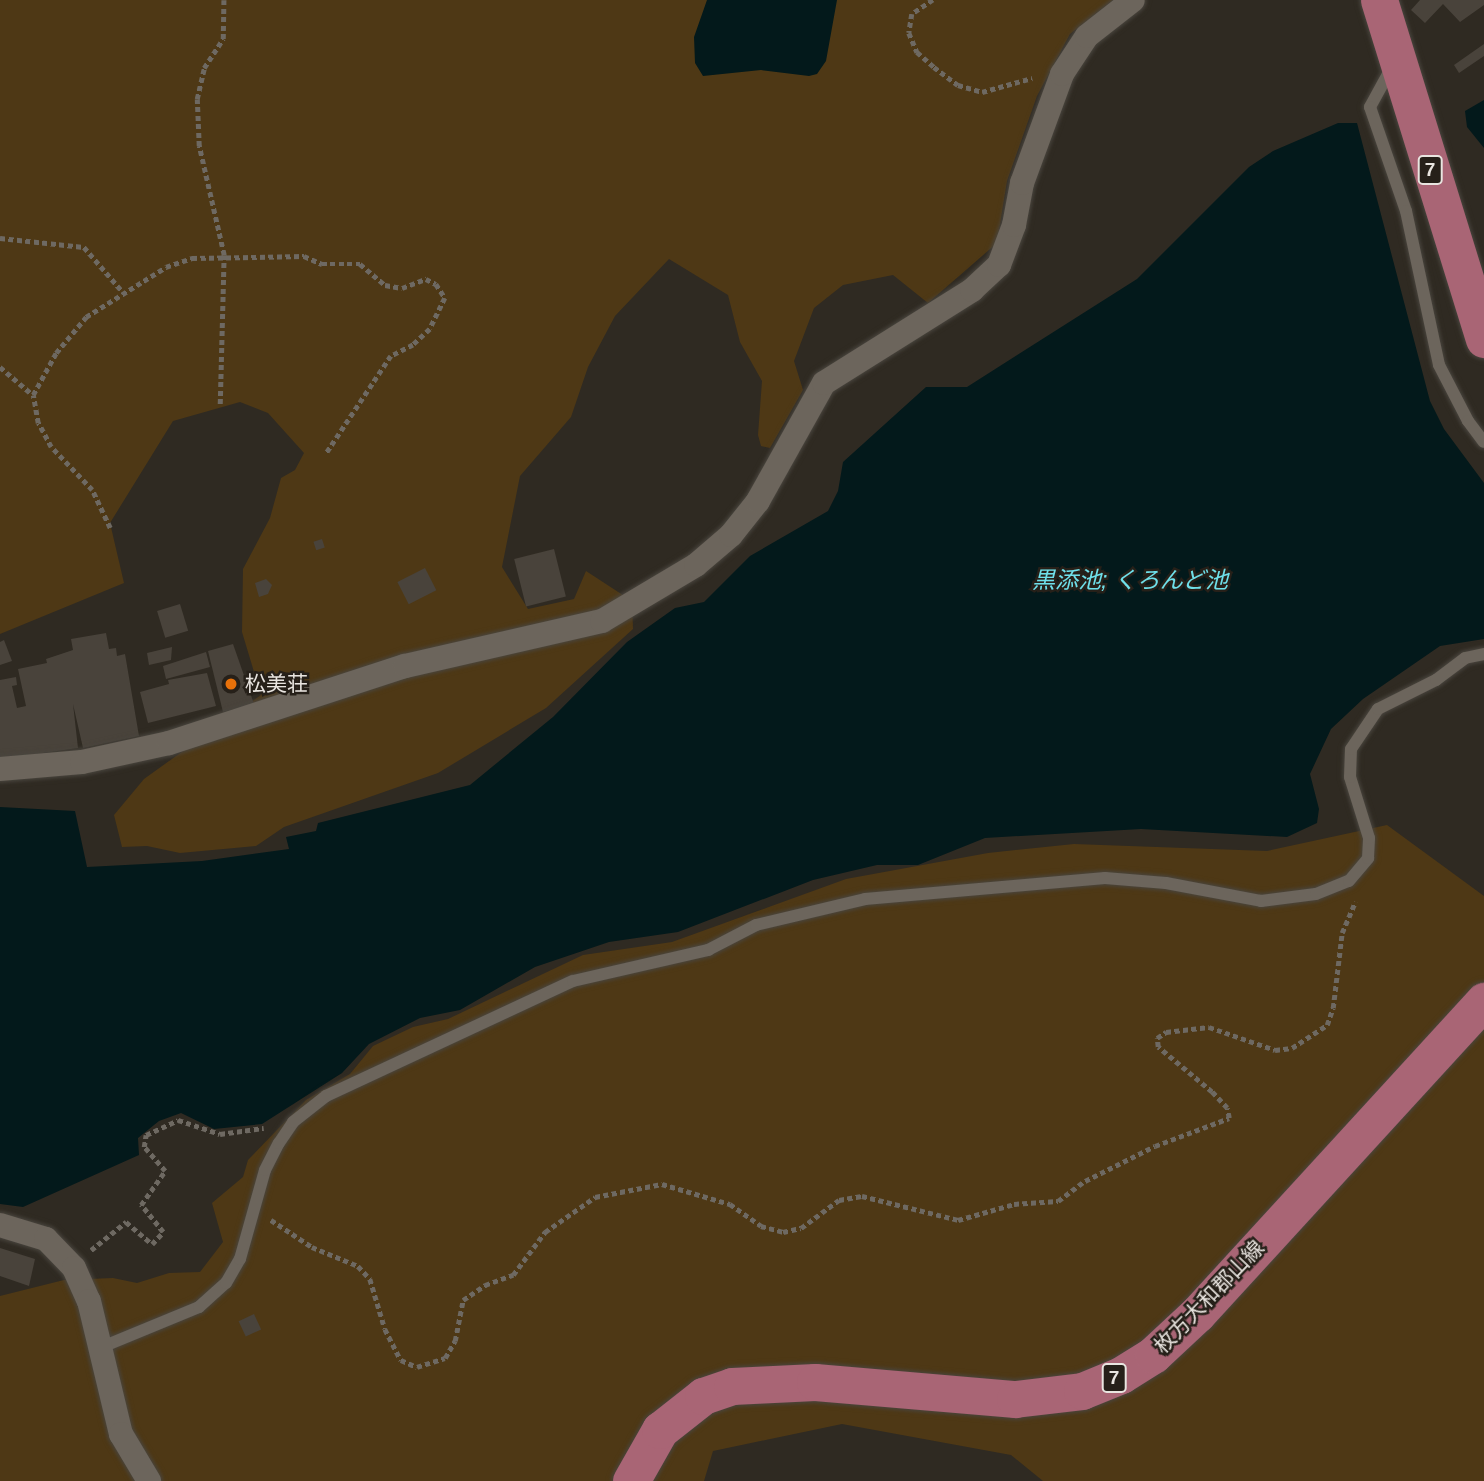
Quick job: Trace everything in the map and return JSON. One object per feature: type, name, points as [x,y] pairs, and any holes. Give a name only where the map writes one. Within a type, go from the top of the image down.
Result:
[{"type":"main road","name":"7","points":[[1379,0],[1396,62],[1484,339]]},
{"type":"main road","name":"枚方大和郡山線","points":[[631,1481],[660,1430],[703,1396],[732,1386],[815,1382],[1015,1399],[1082,1391],[1121,1375],[1153,1355],[1197,1314],[1484,1001]]},
{"type":"street","points":[[0,769],[82,762],[169,743],[405,666],[602,621],[643,601],[731,535],[758,501],[824,383],[972,290],[999,265],[1014,225],[1022,183],[1065,67],[1087,36],[1133,0]]},
{"type":"street","points":[[0,1225],[46,1239],[74,1268],[89,1301],[121,1434],[149,1481]]},
{"type":"lane","points":[[1396,62],[1370,107],[1406,211],[1439,365],[1468,421],[1484,442]]},
{"type":"lane","points":[[102,1347],[199,1307],[226,1283],[240,1259],[252,1208],[265,1170],[293,1122],[326,1096],[386,1064],[461,1036],[573,981],[708,950],[756,925],[865,899],[1031,882],[1105,878],[1166,883],[1261,901],[1316,894],[1349,881],[1368,858],[1369,838],[1350,777],[1351,748],[1378,709],[1436,681],[1465,658],[1484,654]]},
{"type":"path","points":[[219,404],[224,254],[199,146],[198,99],[204,68],[223,39],[224,0]]},
{"type":"path","points":[[933,0],[912,14],[909,33],[917,52],[958,85],[982,92],[1065,67]]},
{"type":"path","points":[[0,238],[84,247],[123,292]]},
{"type":"path","points":[[110,528],[92,490],[51,447],[38,423],[33,395],[56,352],[86,317],[166,267],[224,254],[304,256],[322,264],[360,264],[385,285],[402,288],[426,279],[445,298],[430,329],[413,345],[391,356],[326,454]]},
{"type":"path","points":[[0,367],[33,395]]},
{"type":"path","points":[[252,1208],[312,1247],[358,1266],[370,1279],[386,1329],[401,1360],[417,1367],[445,1358],[454,1341],[463,1300],[485,1284],[513,1275],[545,1232],[595,1197],[662,1184],[730,1204],[761,1226],[783,1232],[801,1228],[839,1200],[862,1196],[958,1220],[1014,1204],[1058,1201],[1086,1181],[1125,1165],[1155,1146],[1229,1118],[1227,1108],[1212,1091],[1158,1047],[1157,1038],[1167,1032],[1209,1027],[1275,1050],[1293,1048],[1326,1025],[1333,1008],[1342,933],[1356,899],[1349,881]]},
{"type":"path","points":[[74,1268],[99,1239],[126,1222],[152,1244],[163,1232],[141,1205],[165,1171],[144,1147],[146,1135],[178,1120],[220,1134],[293,1122]]},
{"type":"shaded area","points":[[0,0],[1113,0],[1070,34],[1037,96],[1007,181],[997,243],[928,303],[893,275],[843,285],[814,308],[794,361],[803,390],[770,448],[761,446],[758,435],[762,381],[740,342],[728,295],[669,259],[615,316],[588,367],[571,417],[520,476],[502,567],[528,609],[574,599],[586,571],[632,601],[633,629],[546,708],[438,773],[284,827],[256,846],[180,853],[147,846],[122,847],[114,815],[144,779],[261,695],[242,632],[243,569],[270,518],[281,478],[295,470],[304,453],[268,413],[240,402],[173,421],[110,523],[124,583],[0,634]]},
{"type":"shaded area","points":[[1387,825],[1484,896],[1484,1481],[1043,1481],[1011,1455],[842,1424],[713,1451],[704,1481],[0,1481],[0,1296],[64,1280],[113,1278],[137,1283],[169,1273],[200,1272],[223,1242],[212,1203],[243,1177],[248,1160],[306,1100],[350,1074],[373,1046],[413,1027],[448,1019],[583,955],[672,942],[846,879],[988,853],[1074,844],[1267,851]]},
{"type":"water","points":[[707,0],[837,0],[826,61],[817,74],[809,76],[761,70],[703,76],[695,63],[694,37]]},
{"type":"water","points":[[1484,100],[1484,148],[1467,127],[1465,111]]},
{"type":"water","name":"黒添池; くろんど池","points":[[1338,123],[1357,123],[1430,401],[1444,429],[1484,483],[1484,639],[1440,646],[1363,699],[1331,729],[1310,774],[1319,809],[1317,823],[1287,837],[1141,829],[985,838],[918,865],[877,865],[813,880],[678,932],[609,942],[535,967],[460,1010],[420,1018],[369,1044],[342,1073],[262,1124],[214,1129],[181,1113],[159,1121],[138,1138],[139,1155],[23,1207],[0,1204],[0,807],[75,811],[87,867],[202,861],[289,849],[286,837],[316,831],[318,823],[470,785],[553,717],[627,642],[675,608],[704,602],[750,556],[828,511],[838,491],[843,462],[926,387],[967,387],[1137,279],[1249,167],[1273,151]]},
{"type":"building","points":[[1420,0],[1484,0],[1484,5],[1460,22],[1443,4],[1425,23],[1411,10]]},
{"type":"building","points":[[1484,44],[1484,56],[1459,73],[1454,65]]},
{"type":"building","points":[[322,539],[325,548],[316,550],[313,542]]},
{"type":"building","points":[[554,549],[566,597],[526,606],[514,559]]},
{"type":"building","points":[[425,568],[436,590],[409,604],[397,582]]},
{"type":"building","points":[[266,579],[272,585],[268,594],[259,597],[255,583]]},
{"type":"building","points":[[180,604],[188,631],[165,638],[157,611]]},
{"type":"building","points":[[106,633],[109,649],[116,648],[117,656],[125,654],[139,736],[83,748],[73,704],[78,748],[0,759],[0,680],[16,677],[17,685],[12,686],[17,708],[26,706],[18,669],[47,663],[46,659],[73,650],[71,639]]},
{"type":"building","points":[[4,640],[12,661],[0,665],[0,642]]},
{"type":"building","points":[[233,644],[254,704],[223,712],[208,651]]},
{"type":"building","points":[[172,647],[171,660],[149,665],[147,653]]},
{"type":"building","points":[[206,652],[210,667],[166,679],[163,666]]},
{"type":"building","points":[[207,673],[216,706],[148,723],[140,692],[169,684],[168,680]]},
{"type":"building","points":[[0,1248],[35,1259],[29,1286],[0,1276]]},
{"type":"building","points":[[254,1314],[261,1329],[246,1337],[239,1321]]},
{"type":"place","name":"松美荘","points":[[231,684]]}]
